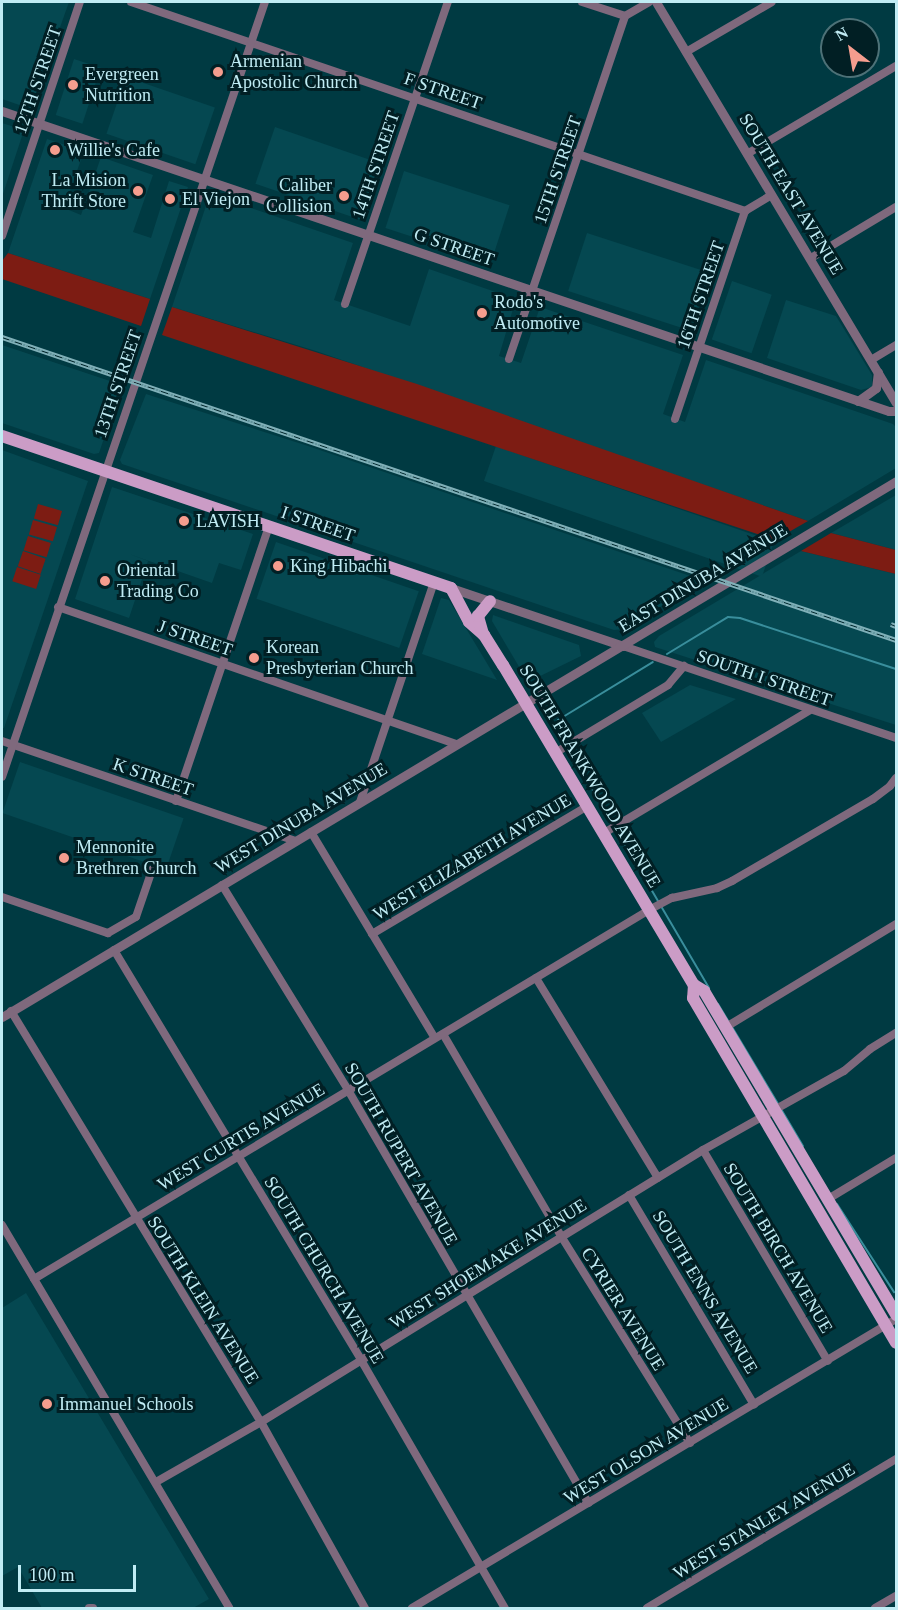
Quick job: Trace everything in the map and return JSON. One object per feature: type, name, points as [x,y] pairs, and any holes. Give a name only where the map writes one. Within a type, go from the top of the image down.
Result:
[{"type":"main road","name":"I STREET","points":[[2,436],[451,588]]},
{"type":"main road","name":"SOUTH FRANKWOOD AVENUE","points":[[451,588],[469,622],[484,635],[526,703],[694,985],[704,991],[726,1027],[770,1113],[893,1320]]},
{"type":"main road","points":[[484,635],[478,616],[490,601]]},
{"type":"main road","name":"SOUTH FRANKWOOD AVENUE","points":[[694,985],[693,998],[828,1199],[893,1320],[897,1343]]},
{"type":"street","name":"12TH STREET","points":[[2,236],[80,2]]},
{"type":"street","name":"F STREET","points":[[131,2],[579,153],[745,212]]},
{"type":"street","name":"13TH STREET","points":[[2,777],[203,179],[265,2]]},
{"type":"street","name":"14TH STREET","points":[[345,304],[448,2]]},
{"type":"street","points":[[582,2],[625,16],[649,2]]},
{"type":"street","name":"SOUTH EAST AVENUE","points":[[656,2],[897,403]]},
{"type":"street","points":[[686,52],[772,2]]},
{"type":"street","name":"15TH STREET","points":[[509,359],[625,16]]},
{"type":"street","points":[[747,154],[897,66]]},
{"type":"street","name":"G STREET","points":[[2,111],[699,348],[889,411],[897,411]]},
{"type":"street","points":[[745,212],[772,195]]},
{"type":"street","points":[[810,258],[897,207]]},
{"type":"street","name":"16TH STREET","points":[[675,418],[745,212]]},
{"type":"street","points":[[871,360],[897,345]]},
{"type":"street","points":[[858,401],[876,388],[878,372]]},
{"type":"street","name":"EAST DINUBA AVENUE","points":[[526,703],[897,481]]},
{"type":"street","points":[[176,801],[269,526]]},
{"type":"street","points":[[360,802],[434,582]]},
{"type":"street","name":"I STREET","points":[[451,588],[622,646]]},
{"type":"street","name":"J STREET","points":[[58,607],[458,744]]},
{"type":"street","name":"SOUTH I STREET","points":[[622,646],[809,711],[897,738]]},
{"type":"street","points":[[555,753],[668,685],[684,666]]},
{"type":"street","name":"WEST DINUBA AVENUE","points":[[2,1017],[526,703]]},
{"type":"street","points":[[604,832],[809,711]]},
{"type":"street","name":"K STREET","points":[[2,741],[296,841]]},
{"type":"street","name":"WEST CURTIS AVENUE","points":[[33,1279],[649,910],[672,898],[732,882],[873,799],[890,786],[897,777]]},
{"type":"street","name":"WEST ELIZABETH AVENUE","points":[[372,934],[588,806]]},
{"type":"street","name":"CYRIER AVENUE","points":[[311,832],[372,934],[439,1036],[690,1443]]},
{"type":"street","points":[[2,897],[108,933],[134,919],[152,870]]},
{"type":"street","name":"SOUTH RUPERT AVENUE","points":[[222,885],[348,1090],[466,1297],[588,1503]]},
{"type":"street","points":[[726,1027],[897,924]]},
{"type":"street","name":"SOUTH CHURCH AVENUE","points":[[114,950],[362,1360],[506,1608]]},
{"type":"street","points":[[536,978],[658,1178]]},
{"type":"street","name":"SOUTH KLEIN AVENUE","points":[[11,1011],[261,1422],[365,1608]]},
{"type":"street","name":"WEST SHOEMAKE AVENUE","points":[[156,1482],[261,1422],[703,1150],[844,1071],[870,1049],[897,1033]]},
{"type":"street","name":"SOUTH BIRCH AVENUE","points":[[703,1150],[828,1361]]},
{"type":"street","points":[[828,1199],[897,1158]]},
{"type":"street","name":"SOUTH ENNS AVENUE","points":[[629,1195],[754,1405]]},
{"type":"street","points":[[2,1225],[229,1608]]},
{"type":"street","name":"WEST OLSON AVENUE","points":[[412,1608],[893,1320]]},
{"type":"street","name":"WEST STANLEY AVENUE","points":[[647,1608],[897,1459]]},
{"type":"street","points":[[875,1608],[897,1596]]},
{"type":"shaded area","points":[[2,2],[69,2],[31,109],[2,99]]},
{"type":"shaded area","points":[[74,59],[101,68],[82,124],[56,115]]},
{"type":"shaded area","points":[[126,77],[215,108],[195,164],[106,134]]},
{"type":"shaded area","points":[[2,123],[24,130],[2,197]]},
{"type":"shaded area","points":[[275,127],[380,163],[360,220],[255,184]]},
{"type":"shaded area","points":[[47,139],[84,151],[64,208],[81,215],[101,157],[153,175],[133,232],[151,238],[169,181],[188,187],[150,299],[8,253]]},
{"type":"shaded area","points":[[404,171],[510,205],[491,262],[385,228]]},
{"type":"shaded area","points":[[210,194],[353,243],[334,300],[410,326],[429,269],[516,299],[499,356],[521,363],[540,307],[683,355],[663,414],[685,422],[706,360],[893,424],[896,427],[896,468],[808,521],[316,351],[172,307]]},
{"type":"shaded area","points":[[587,233],[709,273],[690,331],[568,291]]},
{"type":"shaded area","points":[[8,253],[150,299],[141,326],[2,279],[2,261]]},
{"type":"shaded area","points":[[732,281],[772,295],[752,353],[712,340]]},
{"type":"shaded area","points":[[786,300],[836,316],[872,375],[872,387],[861,390],[767,358]]},
{"type":"shaded area","points":[[172,307],[417,384],[808,521],[775,540],[162,335]]},
{"type":"shaded area","points":[[2,345],[122,385],[99,453],[94,454],[2,423]]},
{"type":"shaded area","points":[[146,394],[305,445],[705,581],[623,629],[614,630],[122,464],[120,460]]},
{"type":"shaded area","points":[[496,446],[774,542],[762,577],[484,481]]},
{"type":"shaded area","points":[[2,450],[88,481],[4,728],[2,728]]},
{"type":"shaded area","points":[[112,487],[253,534],[241,570],[219,563],[212,583],[129,554],[148,561],[129,618],[75,599]]},
{"type":"shaded area","points":[[896,495],[896,550],[831,533]]},
{"type":"shaded area","points":[[38,504],[62,511],[58,525],[34,518]]},
{"type":"shaded area","points":[[33,520],[57,527],[53,541],[29,534]]},
{"type":"shaded area","points":[[831,533],[896,550],[896,574],[801,551]]},
{"type":"shaded area","points":[[28,536],[51,543],[47,557],[24,550]]},
{"type":"shaded area","points":[[276,542],[419,591],[399,648],[256,599]]},
{"type":"shaded area","points":[[23,551],[46,559],[40,574],[18,566]]},
{"type":"shaded area","points":[[801,551],[896,574],[896,725],[655,647],[654,642],[659,636]]},
{"type":"shaded area","points":[[17,567],[41,575],[36,589],[12,581]]},
{"type":"shaded area","points":[[441,598],[449,600],[497,680],[422,654]]},
{"type":"shaded area","points":[[493,615],[579,645],[581,656],[528,682],[492,621]]},
{"type":"shaded area","points":[[690,685],[736,699],[661,742],[642,713]]},
{"type":"shaded area","points":[[20,762],[184,818],[166,869],[2,813]]},
{"type":"shaded area","name":"Immanuel Schools","points":[[26,1293],[209,1599],[193,1608],[42,1608],[18,1567],[2,1576],[2,1308]]},
{"type":"waterway","points":[[667,654],[728,617],[740,618],[896,669]]},
{"type":"waterway","points":[[556,726],[558,720],[653,662]]},
{"type":"waterway","points":[[577,763],[709,988]]},
{"type":"waterway","points":[[718,1004],[729,1022]]},
{"type":"waterway","points":[[732,1027],[778,1104]]},
{"type":"waterway","points":[[781,1109],[803,1146]]},
{"type":"waterway","points":[[837,1204],[894,1292]]},
{"type":"railway","points":[[2,337],[896,640]]},
{"type":"railway","points":[[891,624],[896,626]]},
{"type":"place","name":"Armenian Apostolic Church","points":[[218,72]]},
{"type":"place","name":"Evergreen Nutrition","points":[[73,85]]},
{"type":"place","name":"Willie's Cafe","points":[[55,150]]},
{"type":"place","name":"La Mision Thrift Store","points":[[138,191]]},
{"type":"place","name":"Caliber Collision","points":[[344,196]]},
{"type":"place","name":"El Viejon","points":[[170,199]]},
{"type":"place","name":"Rodo's Automotive","points":[[482,313]]},
{"type":"place","name":"LAVISH","points":[[184,521]]},
{"type":"place","name":"King Hibachi","points":[[278,566]]},
{"type":"place","name":"Oriental Trading Co","points":[[105,581]]},
{"type":"place","name":"Korean Presbyterian Church","points":[[254,658]]},
{"type":"place","name":"Mennonite Brethren Church","points":[[64,858]]},
{"type":"place","name":"Immanuel Schools","points":[[47,1404]]}]
